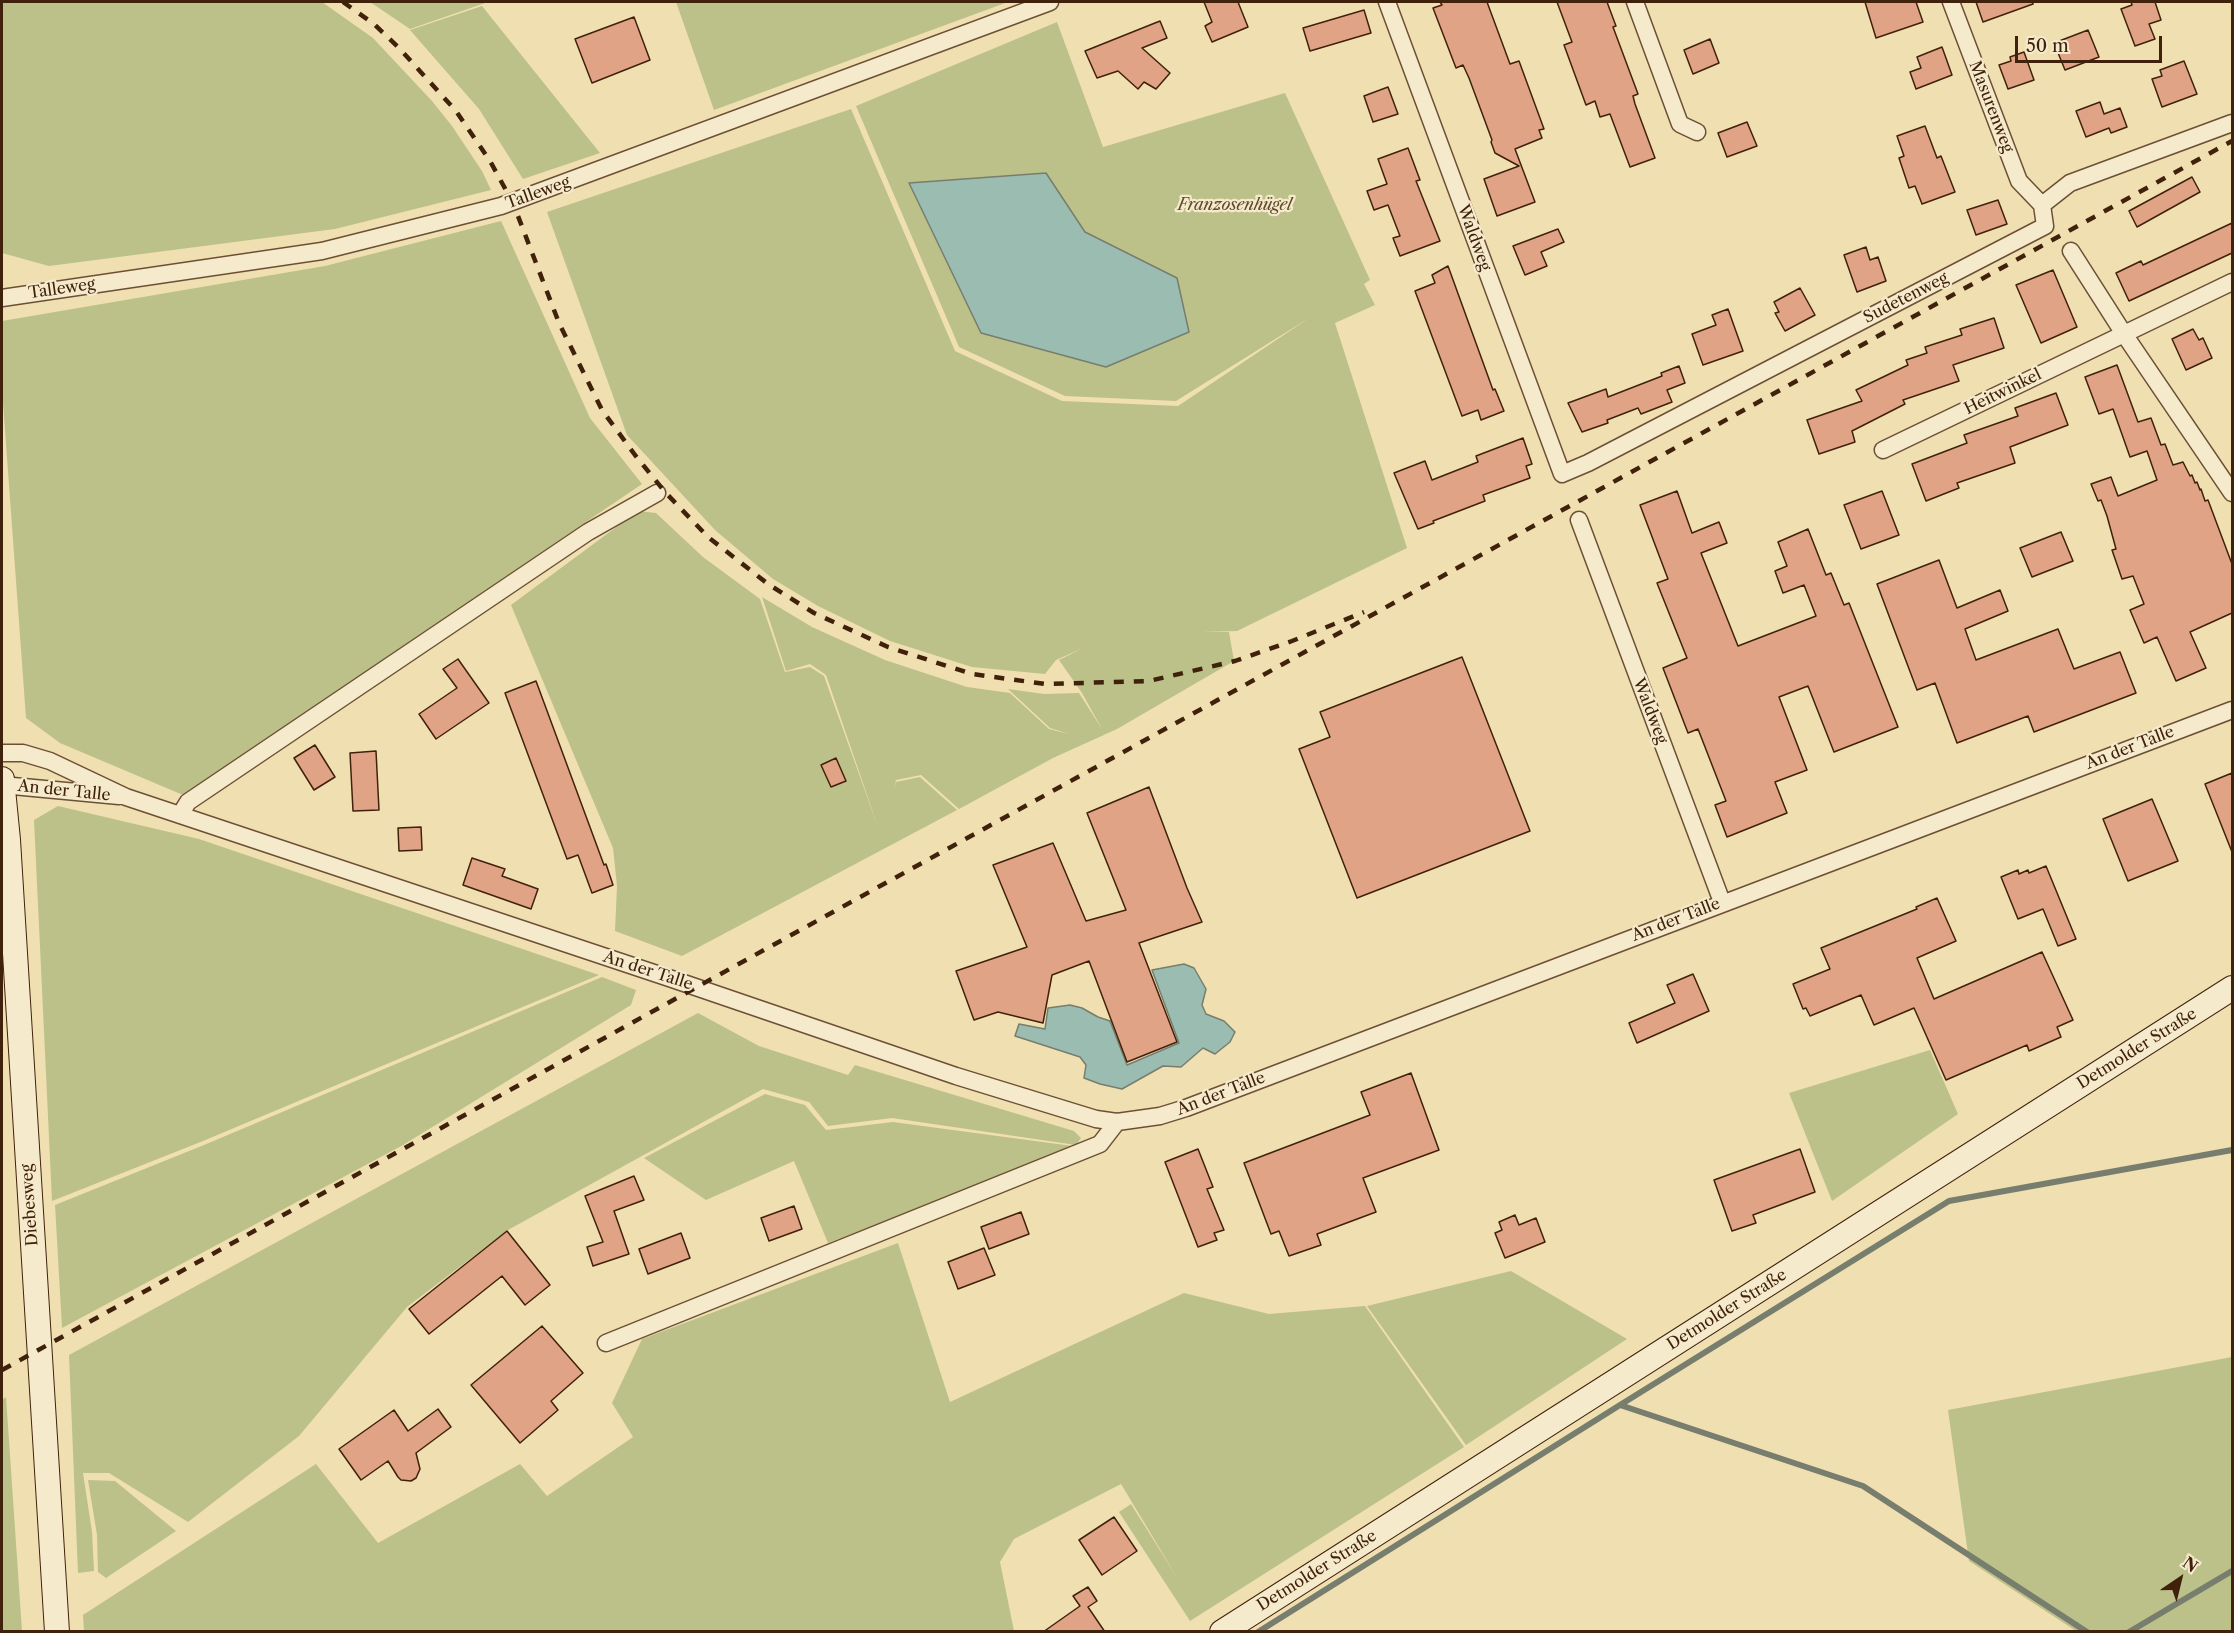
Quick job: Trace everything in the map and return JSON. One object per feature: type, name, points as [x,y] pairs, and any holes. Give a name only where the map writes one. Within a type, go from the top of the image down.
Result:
[{"type":"street","name":"Talleweg","points":[[2,298],[322,251],[501,206],[1050,2]]},
{"type":"street","name":"Waldweg","points":[[1387,2],[1562,474]]},
{"type":"street","points":[[1635,2],[1680,124],[1697,132]]},
{"type":"street","name":"Masurenweg","points":[[1951,2],[2019,181],[2042,205]]},
{"type":"street","points":[[2042,205],[2070,183],[2232,123]]},
{"type":"street","name":"Sudetenweg","points":[[1562,474],[1588,463],[2045,226],[2042,205]]},
{"type":"street","points":[[2071,251],[2124,334],[2232,493]]},
{"type":"street","name":"Heitwinkel","points":[[1883,450],[2232,282]]},
{"type":"street","points":[[180,815],[188,802],[588,532],[657,493]]},
{"type":"street","name":"Waldweg","points":[[1579,520],[1722,903]]},
{"type":"street","name":"An der Talle","points":[[2,753],[23,753],[51,761],[126,797],[956,1076],[1096,1119],[1116,1122],[1160,1116],[1186,1108],[2232,710]]},
{"type":"street","name":"Diebesweg","points":[[2,779],[11,888],[57,1632]]},
{"type":"street","name":"An der Talle","points":[[2,785],[126,797]]},
{"type":"street","name":"Detmolder Straße","points":[[1222,1632],[2232,988]]},
{"type":"street","points":[[606,1343],[1100,1144],[1116,1122]]},
{"type":"green space","points":[[2,2],[322,2],[373,38],[432,101],[482,171],[491,190],[335,229],[49,266],[2,253]]},
{"type":"green space","points":[[370,2],[488,2],[410,29]]},
{"type":"green space","points":[[676,2],[1008,2],[714,110]]},
{"type":"green space","points":[[482,6],[600,153],[523,179],[479,109],[410,30]]},
{"type":"green space","name":"Franzosenhügel","points":[[1057,22],[1103,147],[1285,93],[1370,280],[1364,284],[1375,305],[1335,323],[1407,548],[1237,631],[1202,632],[1229,632],[1234,661],[1117,729],[1053,758],[959,809],[921,775],[896,780],[894,789],[896,782],[920,777],[957,810],[682,956],[615,931],[617,886],[613,848],[511,605],[638,511],[656,513],[703,557],[760,599],[785,672],[810,667],[824,676],[879,830],[826,675],[810,664],[786,671],[762,597],[812,627],[885,660],[967,687],[1010,693],[1049,729],[1069,734],[1050,728],[1008,689],[1044,694],[1079,693],[1102,729],[1082,693],[1059,660],[1083,648],[1056,660],[1045,674],[972,667],[890,641],[818,606],[773,579],[715,530],[627,435],[547,212],[851,109],[955,351],[1062,401],[1178,406],[1309,318],[1176,401],[1065,396],[959,347],[856,106]],"holes":[[[1046,173],[1085,232],[909,183]]]},
{"type":"green space","points":[[501,221],[590,418],[642,484],[183,795],[60,743],[26,718],[2,389],[2,321],[325,266]]},
{"type":"green space","points":[[58,806],[199,839],[599,975],[203,1141],[52,1201],[34,820]]},
{"type":"green space","points":[[602,977],[636,990],[631,1005],[403,1145],[62,1328],[55,1205],[204,1145]]},
{"type":"green space","points":[[698,1013],[759,1046],[848,1075],[855,1065],[1074,1131],[1081,1138],[1076,1145],[892,1118],[828,1126],[809,1102],[763,1089],[508,1230],[407,1307],[299,1436],[188,1522],[109,1473],[83,1473],[92,1532],[94,1571],[78,1573],[69,1355]]},
{"type":"green space","points":[[1930,1050],[1958,1114],[1832,1201],[1789,1093]]},
{"type":"green space","points":[[765,1094],[805,1105],[826,1130],[893,1122],[1080,1147],[828,1243],[794,1161],[706,1200],[644,1158]]},
{"type":"green space","points":[[898,1243],[950,1402],[1184,1293],[1269,1314],[1365,1306],[1464,1447],[1190,1621],[1119,1512],[1131,1504],[1178,1579],[1121,1484],[1014,1539],[1000,1562],[1014,1631],[84,1631],[83,1615],[316,1464],[378,1543],[520,1464],[547,1496],[633,1437],[612,1403],[642,1339]]},
{"type":"green space","points":[[1511,1271],[1627,1339],[1466,1445],[1367,1306]]},
{"type":"green space","points":[[2232,1357],[2232,1631],[2076,1631],[1969,1561],[1948,1410]]},
{"type":"green space","points":[[6,1397],[22,1631],[2,1631],[2,1400]]},
{"type":"green space","points":[[88,1480],[115,1481],[176,1531],[106,1578],[98,1572],[97,1535]]},
{"type":"water","points":[[1046,173],[1085,232],[1177,278],[1189,332],[1106,367],[981,333],[909,183]]},
{"type":"water","points":[[1184,964],[1194,968],[1206,989],[1202,1005],[1206,1014],[1224,1021],[1235,1032],[1230,1042],[1215,1054],[1203,1048],[1181,1067],[1163,1066],[1122,1089],[1084,1078],[1086,1065],[1080,1057],[1015,1036],[1019,1024],[1045,1029],[1048,1008],[1070,1005],[1110,1021],[1127,1065],[1179,1043],[1152,970]]},
{"type":"building","points":[[1204,2],[1238,2],[1248,27],[1212,42],[1205,26],[1212,22]]},
{"type":"building","points":[[1440,2],[1487,2],[1510,64],[1519,61],[1544,129],[1539,130],[1542,138],[1515,149],[1535,202],[1497,216],[1484,179],[1519,166],[1495,153],[1469,78],[1463,65],[1456,68],[1433,8],[1442,5]]},
{"type":"building","points":[[1557,2],[1607,2],[1616,26],[1613,27],[1638,94],[1633,96],[1635,104],[1655,158],[1630,167],[1610,114],[1600,117],[1595,101],[1586,105],[1564,45],[1572,42]]},
{"type":"building","points":[[1865,2],[1916,2],[1923,22],[1876,38]]},
{"type":"building","points":[[1976,2],[2033,2],[2033,4],[1983,22]]},
{"type":"building","points":[[2131,2],[2155,2],[2161,20],[2149,24],[2155,39],[2135,46],[2121,9],[2132,5]]},
{"type":"building","points":[[1364,10],[1371,33],[1310,51],[1303,28]]},
{"type":"building","points":[[634,17],[650,60],[592,83],[575,39]]},
{"type":"building","points":[[1160,21],[1167,38],[1142,48],[1170,73],[1156,89],[1144,82],[1138,89],[1118,71],[1097,78],[1085,51]]},
{"type":"building","points":[[2088,30],[2099,57],[2065,70],[2054,43]]},
{"type":"building","points":[[1710,39],[1719,63],[1693,74],[1684,50]]},
{"type":"building","points":[[1942,47],[1952,75],[1916,89],[1910,72],[1921,68],[1917,57]]},
{"type":"building","points":[[2024,52],[2034,80],[2008,89],[1999,65],[2011,61],[2010,57]]},
{"type":"building","points":[[2184,61],[2197,94],[2162,107],[2152,79],[2162,76],[2160,70]]},
{"type":"building","points":[[1388,87],[1398,114],[1373,122],[1364,96]]},
{"type":"building","points":[[2100,102],[2104,114],[2120,108],[2127,127],[2111,133],[2109,128],[2086,137],[2076,111]]},
{"type":"building","points":[[1747,122],[1757,146],[1727,157],[1718,133]]},
{"type":"building","points":[[1925,126],[1937,158],[1941,156],[1955,192],[1922,204],[1915,186],[1909,188],[1899,158],[1904,156],[1897,136]]},
{"type":"building","points":[[1408,148],[1420,180],[1416,181],[1440,241],[1400,256],[1393,238],[1400,236],[1388,205],[1374,210],[1367,191],[1387,184],[1378,159]]},
{"type":"building","points":[[2192,177],[2200,192],[2137,227],[2129,211]]},
{"type":"building","points":[[1998,200],[2007,224],[1976,235],[1967,210]]},
{"type":"building","points":[[2232,223],[2232,253],[2129,301],[2116,273],[2141,261],[2143,265]]},
{"type":"building","points":[[1558,229],[1564,242],[1541,252],[1547,266],[1525,275],[1513,246]]},
{"type":"building","points":[[1866,247],[1870,260],[1878,257],[1886,281],[1857,292],[1844,255]]},
{"type":"building","points":[[1448,266],[1493,390],[1495,389],[1504,411],[1481,420],[1478,410],[1462,416],[1415,291],[1435,283],[1432,275]]},
{"type":"building","points":[[2053,270],[2077,327],[2041,343],[2016,285]]},
{"type":"building","points":[[1800,288],[1815,315],[1785,331],[1775,313],[1779,312],[1774,302]]},
{"type":"building","points":[[1728,309],[1743,351],[1703,365],[1692,334],[1716,325],[1712,315]]},
{"type":"building","points":[[1994,318],[2004,348],[1953,365],[1959,381],[1903,400],[1905,404],[1852,431],[1855,442],[1819,454],[1807,420],[1862,401],[1856,390],[1908,365],[1906,360],[1927,353],[1925,347],[1962,335],[1960,329]]},
{"type":"building","points":[[2193,329],[2199,340],[2203,338],[2212,358],[2186,370],[2172,339]]},
{"type":"building","points":[[2117,365],[2138,422],[2151,418],[2161,445],[2165,444],[2173,465],[2183,462],[2190,476],[2192,475],[2195,483],[2197,482],[2201,489],[2205,501],[2208,500],[2232,564],[2232,613],[2190,632],[2206,668],[2176,681],[2157,637],[2144,643],[2130,610],[2144,604],[2133,576],[2122,579],[2112,550],[2116,549],[2107,516],[2091,484],[2111,477],[2118,496],[2157,480],[2147,451],[2130,457],[2113,409],[2099,414],[2085,377]]},
{"type":"building","points":[[1679,366],[1685,383],[1667,390],[1672,402],[1641,414],[1638,408],[1607,420],[1608,423],[1582,432],[1568,403],[1606,389],[1608,397],[1662,376],[1661,373]]},
{"type":"building","points":[[2056,393],[2068,425],[2010,447],[2015,463],[1957,483],[1959,488],[1926,501],[1912,464],[1967,443],[1964,435],[2018,416],[2015,408]]},
{"type":"building","points":[[1523,438],[1532,464],[1526,466],[1530,478],[1483,495],[1485,501],[1418,529],[1394,473],[1425,461],[1432,480],[1478,462],[1476,456]]},
{"type":"building","points":[[1677,491],[1692,533],[1719,522],[1727,543],[1701,553],[1738,646],[1816,616],[1804,585],[1783,593],[1775,571],[1787,566],[1778,542],[1808,529],[1826,575],[1831,573],[1844,605],[1849,603],[1898,727],[1834,752],[1808,686],[1779,697],[1807,770],[1775,782],[1787,813],[1727,837],[1715,805],[1726,801],[1698,729],[1688,733],[1663,668],[1687,658],[1657,583],[1668,579],[1640,505]]},
{"type":"building","points":[[1882,491],[1899,535],[1861,549],[1844,505]]},
{"type":"building","points":[[2061,532],[2073,561],[2032,577],[2020,548]]},
{"type":"building","points":[[1939,560],[1957,608],[2000,590],[2008,611],[1965,629],[1976,660],[2058,629],[2074,669],[2120,652],[2136,693],[2034,732],[2028,716],[1957,743],[1935,683],[1917,690],[1877,584]]},
{"type":"building","points":[[1462,657],[1530,831],[1357,898],[1299,749],[1330,737],[1320,712]]},
{"type":"building","points":[[458,659],[489,703],[436,739],[419,714],[457,688],[443,669]]},
{"type":"building","points":[[536,681],[613,885],[592,893],[578,855],[567,859],[505,693]]},
{"type":"building","points":[[315,745],[335,777],[314,790],[294,758]]},
{"type":"building","points":[[376,751],[379,810],[353,811],[350,753]]},
{"type":"building","points":[[836,758],[846,781],[831,787],[821,765]]},
{"type":"building","points":[[2232,773],[2232,852],[2205,784]]},
{"type":"building","points":[[1149,787],[1202,922],[1139,943],[1177,1042],[1127,1062],[1089,961],[1052,975],[1043,1023],[998,1012],[974,1020],[956,971],[1027,947],[993,865],[1053,843],[1086,921],[1126,910],[1087,813]]},
{"type":"building","points":[[2152,799],[2178,861],[2128,881],[2103,819]]},
{"type":"building","points":[[421,827],[422,850],[399,851],[398,828]]},
{"type":"building","points":[[472,858],[505,869],[502,876],[538,889],[531,909],[463,885]]},
{"type":"building","points":[[2046,866],[2076,939],[2058,946],[2043,909],[2018,919],[2001,877],[2018,870],[2019,874],[2028,870],[2029,873]]},
{"type":"building","points":[[1937,898],[1956,941],[1917,958],[1934,999],[2042,952],[2073,1020],[2057,1027],[2061,1037],[2029,1051],[2027,1045],[1946,1080],[1914,1008],[1874,1025],[1861,995],[1810,1016],[1806,1008],[1803,1009],[1793,984],[1830,969],[1821,948],[1917,909],[1916,907]]},
{"type":"building","points":[[1693,974],[1709,1011],[1637,1043],[1629,1023],[1675,1003],[1667,985]]},
{"type":"building","points":[[1411,1073],[1439,1150],[1363,1178],[1376,1212],[1317,1234],[1321,1245],[1289,1256],[1279,1231],[1271,1234],[1244,1163],[1370,1115],[1361,1092]]},
{"type":"building","points":[[1198,1149],[1213,1187],[1207,1189],[1224,1230],[1214,1233],[1217,1240],[1198,1247],[1165,1162]]},
{"type":"building","points":[[1800,1149],[1815,1192],[1753,1215],[1756,1223],[1732,1231],[1714,1180]]},
{"type":"building","points":[[634,1176],[644,1200],[614,1211],[629,1254],[593,1266],[587,1247],[603,1242],[585,1196]]},
{"type":"building","points":[[794,1206],[802,1229],[769,1241],[761,1218]]},
{"type":"building","points":[[1021,1212],[1029,1234],[989,1249],[981,1227]]},
{"type":"building","points":[[1515,1215],[1519,1225],[1536,1218],[1545,1242],[1505,1258],[1495,1233],[1502,1230],[1499,1222]]},
{"type":"building","points":[[507,1231],[550,1285],[525,1305],[502,1276],[429,1334],[409,1309]]},
{"type":"building","points":[[681,1233],[690,1258],[648,1274],[639,1249]]},
{"type":"building","points":[[984,1248],[995,1275],[958,1289],[948,1262]]},
{"type":"building","points":[[542,1326],[583,1373],[551,1401],[558,1410],[520,1443],[471,1385]]},
{"type":"building","points":[[438,1409],[451,1427],[416,1453],[420,1469],[416,1478],[411,1481],[401,1480],[388,1461],[361,1480],[339,1449],[394,1410],[408,1431]]},
{"type":"building","points":[[1114,1517],[1137,1551],[1102,1575],[1079,1540]]},
{"type":"building","points":[[1088,1587],[1097,1601],[1088,1607],[1105,1632],[1043,1632],[1080,1606],[1073,1596]]},
{"type":"waterway","points":[[1620,1405],[1949,1201],[2232,1150]]},
{"type":"waterway","points":[[1258,1632],[1620,1405],[1863,1486],[2087,1632]]},
{"type":"waterway","points":[[2129,1632],[2232,1571]]},
{"type":"railway","points":[[343,2],[374,24],[400,49],[456,111],[490,161],[513,203],[559,323],[602,410],[635,455],[665,492],[708,537],[768,584],[814,613],[888,647],[972,674],[1045,684],[1149,681],[1235,661],[1364,612]]},
{"type":"railway","points":[[2,1370],[2232,141]]}]
